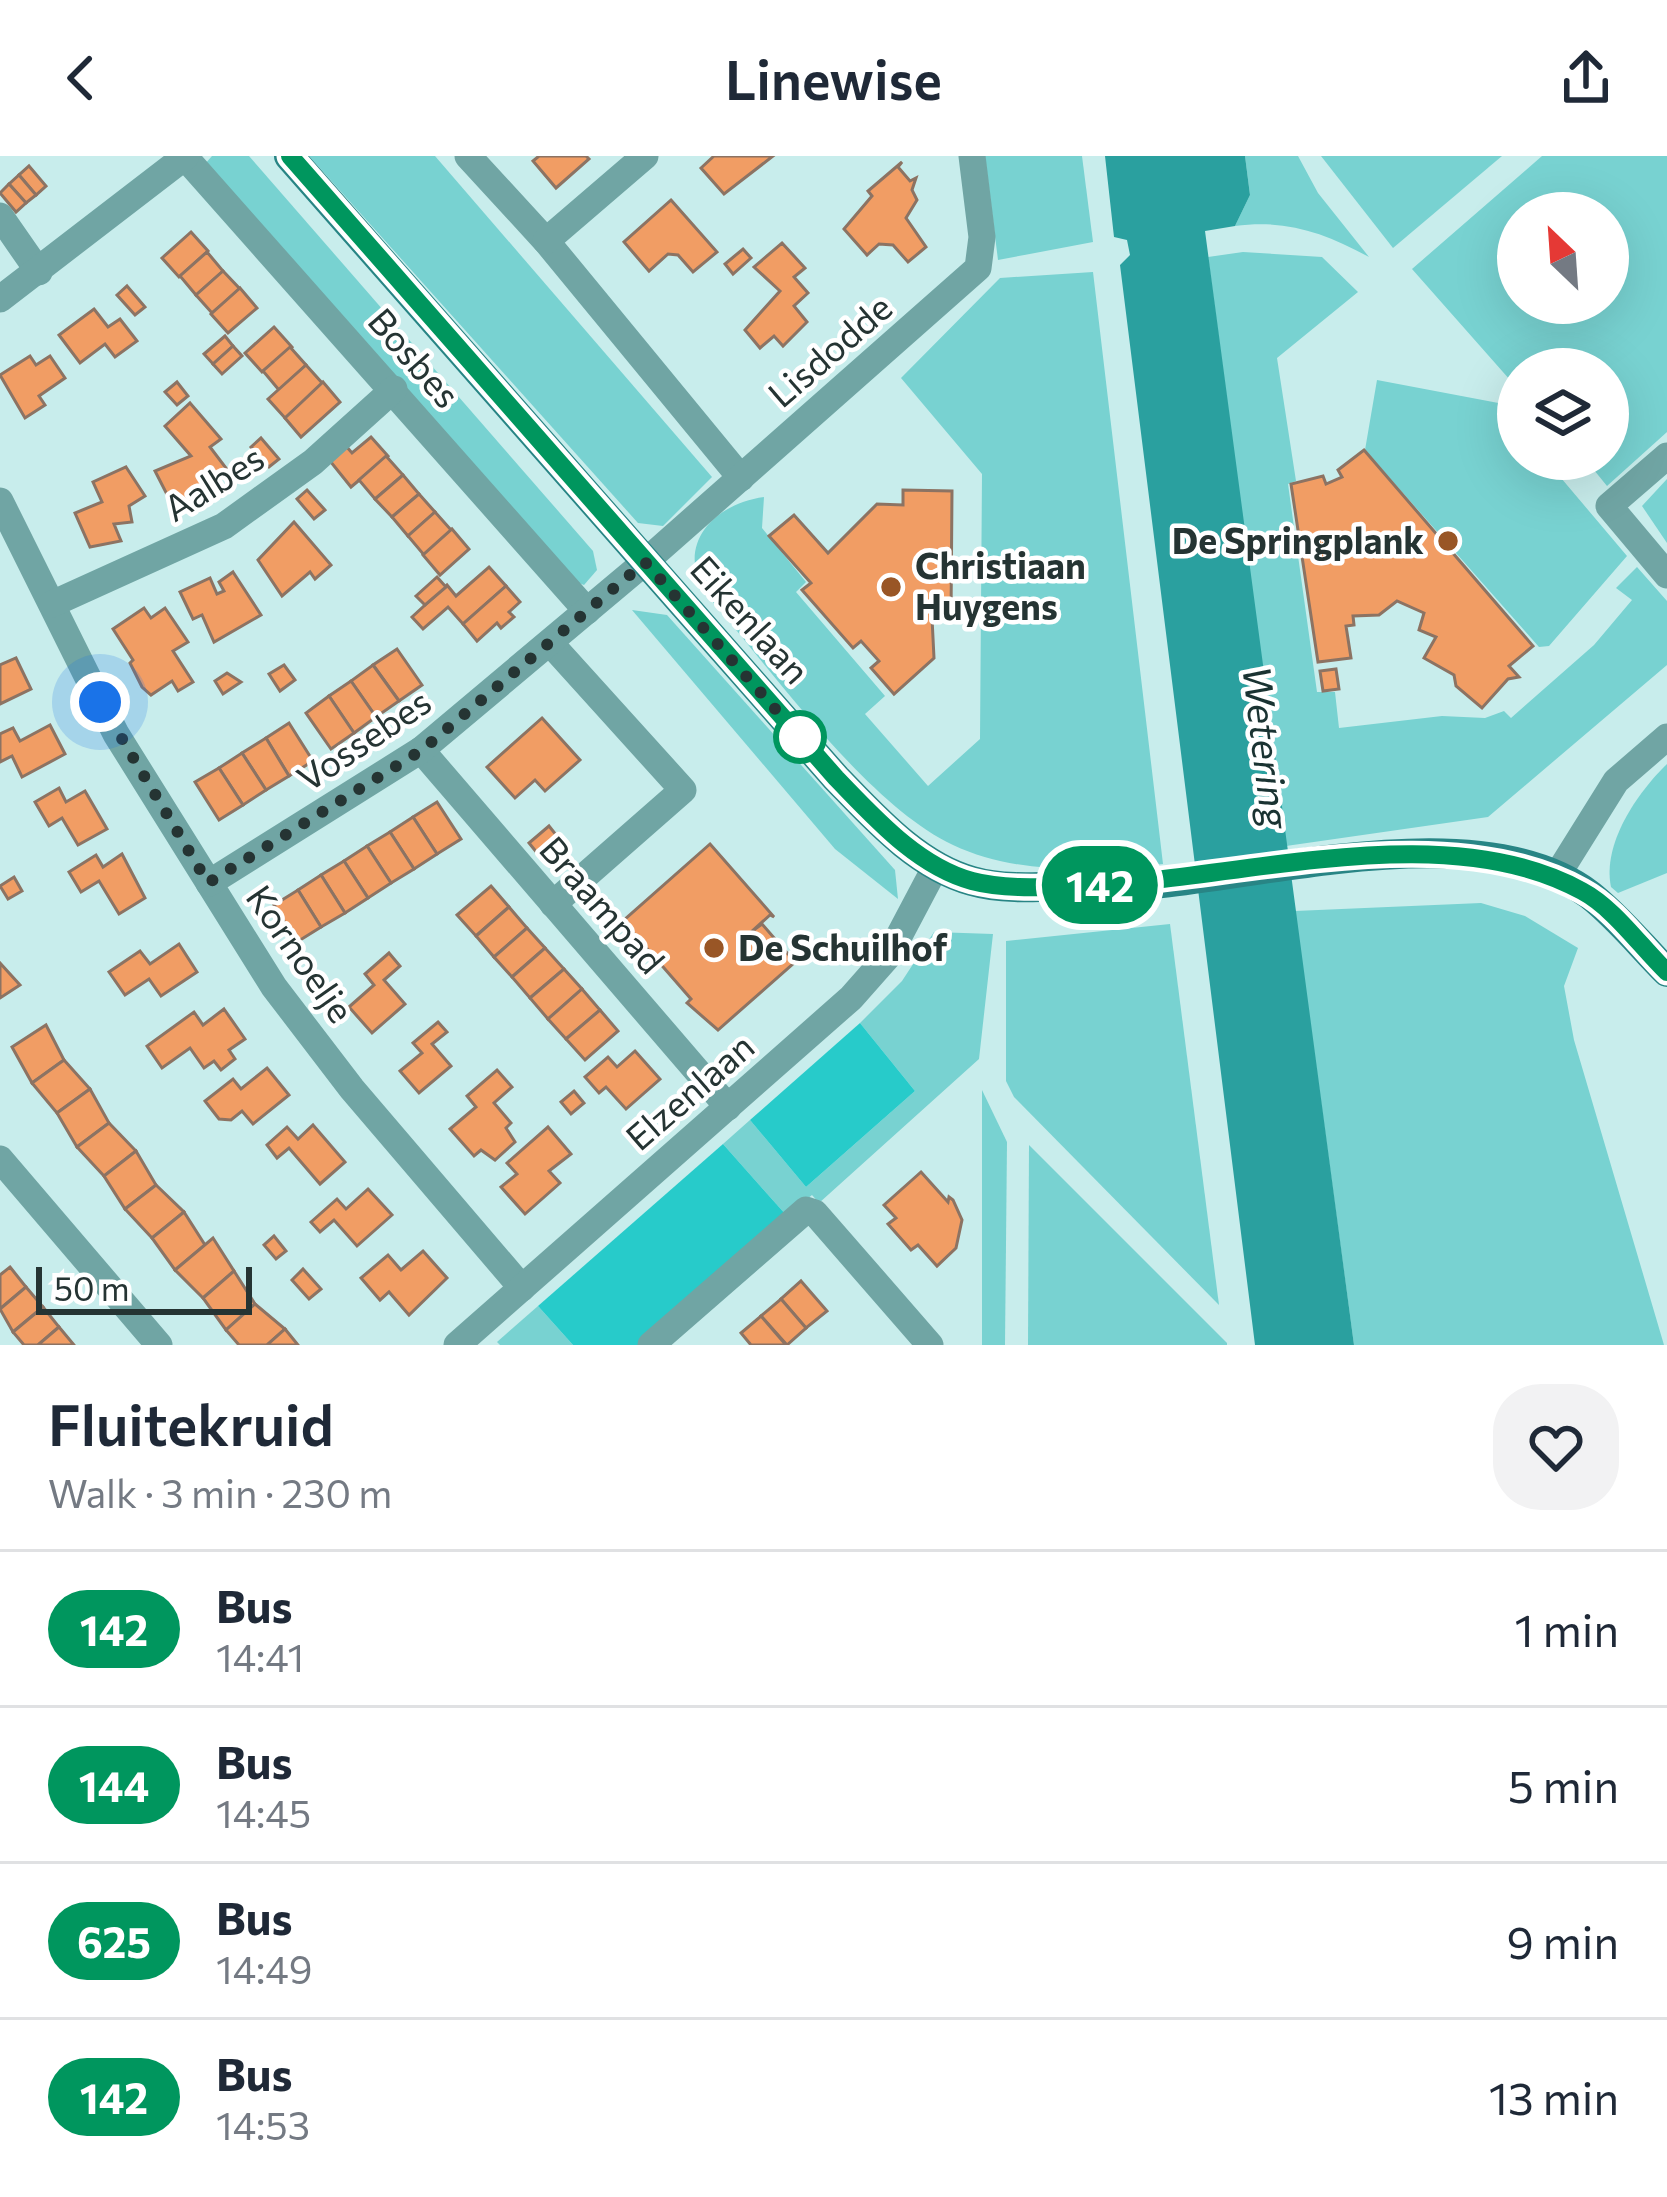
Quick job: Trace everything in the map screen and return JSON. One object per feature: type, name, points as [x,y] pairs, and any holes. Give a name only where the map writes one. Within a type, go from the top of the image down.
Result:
[{"type":"street","points":[[0,298],[185,156]]},
{"type":"street","name":"Bosbes","points":[[185,156],[587,611]]},
{"type":"street","name":"Eikenlaan","points":[[290,156],[836,778],[886,828],[936,866],[973,881],[1032,887],[1159,883],[1344,860],[1499,859],[1556,877],[1589,894],[1667,972]]},
{"type":"street","points":[[468,156],[546,241],[741,478]]},
{"type":"street","points":[[546,241],[646,156]]},
{"type":"street","name":"Lisdodde","points":[[645,562],[978,268],[982,237],[972,156]]},
{"type":"street","points":[[0,216],[39,272]]},
{"type":"street","name":"Aalbes","points":[[52,604],[130,574],[224,526],[313,461],[394,388]]},
{"type":"street","points":[[1667,456],[1610,506],[1667,575]]},
{"type":"street","name":"Kornoelje","points":[[0,501],[116,734],[274,987],[352,1088],[522,1288]]},
{"type":"street","name":"Vossebes","points":[[208,883],[422,750],[645,562]]},
{"type":"street","points":[[551,644],[682,790],[553,904]]},
{"type":"street","points":[[1556,877],[1616,782],[1667,737]]},
{"type":"street","name":"Braampad","points":[[422,750],[728,1107]]},
{"type":"street","name":"Elzenlaan","points":[[457,1345],[851,998],[889,955],[936,866]]},
{"type":"street","points":[[0,1159],[160,1345]]},
{"type":"street","points":[[651,1345],[806,1210],[815,1213],[931,1345]]},
{"type":"shaded area","points":[[212,156],[249,156],[593,551],[597,570],[584,585],[569,579],[205,164]]},
{"type":"shaded area","points":[[309,156],[435,156],[712,477],[663,526],[638,523]]},
{"type":"shaded area","points":[[985,156],[1082,156],[1093,242],[998,260]]},
{"type":"shaded area","points":[[1245,156],[1298,156],[1318,193],[1369,257],[1305,230],[1235,226],[1250,195]]},
{"type":"shaded area","points":[[1321,156],[1502,156],[1393,248]]},
{"type":"shaded area","points":[[1542,156],[1667,156],[1667,432],[1629,466],[1629,348],[1497,348],[1497,365],[1412,269],[1497,195],[1497,324],[1629,324],[1629,192],[1501,192]]},
{"type":"shaded area","points":[[1243,252],[1322,257],[1358,292],[1277,358],[1296,481],[1288,484],[1317,692],[1335,692],[1339,728],[1442,716],[1485,718],[1504,711],[1511,718],[1594,645],[1632,600],[1616,588],[1637,567],[1667,601],[1667,665],[1488,817],[1286,846],[1208,257]]},
{"type":"shaded area","points":[[1093,272],[1163,864],[1029,866],[953,845],[887,799],[821,732],[707,595],[695,560],[697,545],[714,518],[745,501],[764,497],[762,528],[806,582],[796,592],[885,696],[865,714],[928,786],[980,739],[982,474],[901,378],[1000,278]]},
{"type":"shaded area","points":[[1377,380],[1497,403],[1497,480],[1563,480],[1627,556],[1549,646],[1539,647],[1365,450]]},
{"type":"shaded area","points":[[1667,479],[1667,543],[1642,506]]},
{"type":"shaded area","points":[[632,610],[667,615],[895,870],[898,899],[835,849]]},
{"type":"shaded area","points":[[1667,764],[1667,873],[1618,893],[1611,887],[1610,871],[1617,837],[1644,789]]},
{"type":"shaded area","points":[[1481,903],[1525,916],[1578,948],[1564,986],[1574,1040],[1664,1345],[1354,1345],[1295,911]]},
{"type":"shaded area","points":[[1170,924],[1219,1305],[1014,1097],[1006,1081],[1006,941]]},
{"type":"shaded area","points":[[934,932],[993,934],[979,1059],[819,1203],[812,1195],[787,1216],[723,1144],[750,1120],[806,1187],[915,1091],[860,1023],[902,981]]},
{"type":"shaded area","points":[[860,1023],[915,1091],[806,1187],[750,1120]]},
{"type":"shaded area","points":[[982,1090],[1007,1142],[1005,1345],[982,1345]]},
{"type":"shaded area","points":[[723,1144],[787,1216],[640,1345],[573,1345],[538,1306]]},
{"type":"shaded area","points":[[1029,1145],[1227,1343],[1227,1345],[1028,1345]]},
{"type":"shaded area","points":[[538,1306],[573,1345],[497,1342]]},
{"type":"water","name":"Wetering","points":[[1105,156],[1245,156],[1250,195],[1235,226],[1205,231],[1354,1345],[1255,1345],[1120,265],[1130,255],[1127,240],[1114,237]]},
{"type":"building","points":[[539,156],[589,159],[556,188],[533,161]]},
{"type":"building","points":[[714,156],[773,156],[724,194],[701,168]]},
{"type":"building","points":[[902,162],[898,167],[910,181],[916,178],[912,190],[917,200],[906,218],[926,247],[908,262],[893,245],[879,244],[867,255],[844,229],[872,196],[868,191]]},
{"type":"building","points":[[29,166],[46,186],[36,195],[19,175]]},
{"type":"building","points":[[19,175],[36,195],[26,203],[9,184]]},
{"type":"building","points":[[9,184],[26,203],[16,212],[0,193]]},
{"type":"building","points":[[671,200],[717,252],[693,272],[678,255],[668,254],[649,271],[624,242]]},
{"type":"building","points":[[191,232],[208,251],[179,277],[162,258]]},
{"type":"building","points":[[782,243],[805,268],[794,277],[808,293],[794,306],[807,322],[783,346],[774,336],[760,348],[745,330],[780,291],[754,267]]},
{"type":"building","points":[[743,249],[751,258],[733,274],[725,264]]},
{"type":"building","points":[[207,252],[223,271],[196,295],[180,276]]},
{"type":"building","points":[[223,271],[240,289],[212,313],[196,295]]},
{"type":"building","points":[[127,286],[145,307],[135,315],[117,295]]},
{"type":"building","points":[[240,288],[257,308],[228,333],[211,314]]},
{"type":"building","points":[[94,309],[108,327],[120,319],[137,341],[115,357],[105,344],[80,363],[59,335]]},
{"type":"building","points":[[274,327],[292,347],[262,372],[245,353]]},
{"type":"building","points":[[225,336],[233,346],[213,364],[204,354]]},
{"type":"building","points":[[233,346],[242,356],[222,374],[213,364]]},
{"type":"building","points":[[290,347],[306,365],[279,390],[263,371]]},
{"type":"building","points":[[30,356],[36,365],[50,356],[65,378],[39,396],[45,405],[25,418],[0,375]]},
{"type":"building","points":[[306,365],[323,384],[285,418],[268,399]]},
{"type":"building","points":[[177,382],[188,396],[177,405],[165,392]]},
{"type":"building","points":[[323,382],[340,402],[301,437],[285,418]]},
{"type":"building","points":[[190,403],[221,439],[210,447],[229,472],[215,484],[211,479],[200,486],[206,497],[176,512],[155,471],[191,456],[165,426]]},
{"type":"building","points":[[371,437],[388,456],[351,487],[330,461],[346,446],[352,453]]},
{"type":"building","points":[[261,438],[279,459],[269,467],[251,447]]},
{"type":"building","points":[[1364,450],[1533,646],[1509,666],[1519,677],[1508,679],[1482,708],[1456,686],[1454,675],[1424,658],[1436,637],[1419,630],[1424,613],[1397,601],[1379,615],[1353,616],[1354,625],[1346,626],[1351,658],[1318,662],[1291,484],[1323,476],[1326,484],[1342,477],[1338,470]]},
{"type":"building","points":[[386,456],[403,475],[375,499],[359,480]]},
{"type":"building","points":[[126,467],[145,496],[129,506],[132,522],[114,524],[121,541],[90,547],[75,513],[102,502],[93,482]]},
{"type":"building","points":[[403,475],[419,494],[392,517],[375,499]]},
{"type":"building","points":[[307,490],[325,510],[314,519],[297,499]]},
{"type":"building","points":[[903,490],[952,491],[951,618],[932,618],[934,658],[894,694],[871,668],[879,661],[861,641],[853,648],[802,590],[811,583],[769,536],[794,515],[828,553],[877,504],[903,505]]},
{"type":"building","points":[[419,494],[435,512],[408,536],[392,517]]},
{"type":"building","points":[[435,512],[452,531],[424,555],[408,536]]},
{"type":"building","points":[[294,522],[331,565],[315,579],[310,572],[282,596],[258,560]]},
{"type":"building","points":[[452,529],[469,549],[440,575],[423,555]]},
{"type":"building","points":[[489,567],[506,586],[463,624],[448,607],[423,629],[412,617],[447,585],[456,596]]},
{"type":"building","points":[[233,572],[261,615],[214,642],[202,615],[193,619],[180,592],[210,578],[217,594],[224,591],[219,582]]},
{"type":"building","points":[[437,577],[446,587],[425,605],[416,596]]},
{"type":"building","points":[[506,586],[520,602],[509,612],[514,617],[501,628],[497,623],[477,641],[463,624]]},
{"type":"building","points":[[144,608],[151,618],[165,608],[188,642],[173,651],[193,682],[178,691],[172,681],[151,695],[142,687],[130,663],[133,660],[113,629]]},
{"type":"building","points":[[397,649],[422,685],[399,701],[373,665]]},
{"type":"building","points":[[16,658],[31,689],[0,704],[0,665]]},
{"type":"building","points":[[284,665],[295,680],[280,691],[269,674]]},
{"type":"building","points":[[373,665],[399,701],[376,717],[351,681]]},
{"type":"building","points":[[1336,669],[1339,689],[1323,691],[1320,671]]},
{"type":"building","points":[[227,673],[241,682],[223,694],[215,681]]},
{"type":"building","points":[[351,681],[376,717],[354,733],[329,696]]},
{"type":"building","points":[[329,696],[354,733],[331,749],[306,713]]},
{"type":"building","points":[[542,718],[580,760],[545,791],[535,780],[515,798],[487,767]]},
{"type":"building","points":[[289,723],[313,761],[289,776],[266,738]]},
{"type":"building","points":[[50,725],[65,754],[22,777],[12,756],[0,762],[0,734],[13,728],[20,741]]},
{"type":"building","points":[[266,738],[289,776],[266,790],[242,753]]},
{"type":"building","points":[[242,753],[266,790],[243,805],[219,768]]},
{"type":"building","points":[[219,768],[243,805],[219,820],[195,782]]},
{"type":"building","points":[[59,788],[66,802],[85,791],[107,829],[78,845],[62,818],[49,826],[35,802]]},
{"type":"building","points":[[437,802],[461,839],[437,854],[413,817]]},
{"type":"building","points":[[413,817],[437,854],[414,869],[390,832]]},
{"type":"building","points":[[549,826],[561,841],[542,859],[529,843]]},
{"type":"building","points":[[390,832],[414,869],[391,883],[367,846]]},
{"type":"building","name":"De Schuilhof","points":[[710,844],[774,917],[770,915],[751,932],[762,924],[795,962],[718,1030],[687,1003],[691,999],[623,921]]},
{"type":"building","points":[[367,846],[391,883],[368,898],[344,861]]},
{"type":"building","points":[[122,854],[145,898],[119,914],[99,881],[81,892],[69,872],[96,855],[103,867]]},
{"type":"building","points":[[344,861],[368,898],[345,913],[321,875]]},
{"type":"building","points":[[321,875],[345,913],[321,927],[298,890]]},
{"type":"building","points":[[14,877],[22,891],[8,899],[0,886]]},
{"type":"building","points":[[491,886],[509,907],[476,936],[457,915]]},
{"type":"building","points":[[298,890],[321,927],[297,942],[274,905]]},
{"type":"building","points":[[509,907],[527,928],[494,957],[476,936]]},
{"type":"building","points":[[527,928],[545,948],[512,977],[494,957]]},
{"type":"building","points":[[179,944],[197,972],[161,996],[149,979],[125,995],[109,972],[140,951],[150,964]]},
{"type":"building","points":[[545,948],[564,969],[530,998],[512,977]]},
{"type":"building","points":[[389,953],[400,966],[384,980],[405,1004],[372,1033],[349,1007],[374,985],[365,974]]},
{"type":"building","points":[[0,963],[20,985],[0,998]]},
{"type":"building","points":[[564,969],[582,989],[548,1019],[530,998]]},
{"type":"building","points":[[582,989],[600,1010],[566,1039],[548,1019]]},
{"type":"building","points":[[224,1009],[245,1039],[229,1050],[235,1059],[221,1070],[214,1061],[204,1068],[190,1048],[162,1068],[147,1046],[194,1012],[203,1025]]},
{"type":"building","points":[[600,1010],[618,1031],[585,1060],[566,1039]]},
{"type":"building","points":[[438,1022],[447,1032],[432,1044],[451,1066],[419,1093],[400,1071],[422,1053],[413,1043]]},
{"type":"building","points":[[46,1025],[64,1060],[32,1083],[12,1047]]},
{"type":"building","points":[[635,1051],[660,1079],[626,1109],[606,1087],[599,1093],[585,1077],[608,1057],[617,1067]]},
{"type":"building","points":[[64,1060],[90,1089],[57,1113],[32,1083]]},
{"type":"building","points":[[267,1068],[289,1095],[253,1124],[242,1111],[231,1120],[219,1119],[205,1101],[233,1079],[241,1089]]},
{"type":"building","points":[[497,1070],[512,1087],[494,1103],[511,1123],[506,1128],[515,1142],[495,1160],[481,1150],[474,1156],[450,1129],[476,1107],[467,1096]]},
{"type":"building","points":[[90,1089],[109,1123],[77,1147],[57,1113]]},
{"type":"building","points":[[574,1091],[584,1103],[571,1114],[561,1102]]},
{"type":"building","points":[[109,1123],[136,1151],[104,1176],[77,1147]]},
{"type":"building","points":[[313,1125],[345,1162],[320,1184],[289,1148],[277,1158],[267,1145],[287,1127],[298,1139]]},
{"type":"building","points":[[548,1127],[571,1154],[549,1171],[560,1183],[525,1214],[501,1187],[517,1174],[507,1163]]},
{"type":"building","points":[[136,1151],[156,1185],[125,1209],[104,1176]]},
{"type":"building","points":[[921,1172],[948,1202],[949,1197],[953,1200],[962,1220],[956,1248],[937,1266],[918,1245],[911,1250],[888,1224],[896,1218],[884,1205]]},
{"type":"building","points":[[156,1185],[184,1212],[152,1238],[125,1209]]},
{"type":"building","points":[[368,1189],[392,1215],[357,1246],[334,1220],[320,1232],[311,1222],[337,1199],[346,1209]]},
{"type":"building","points":[[184,1212],[205,1245],[175,1270],[152,1238]]},
{"type":"building","points":[[274,1236],[286,1251],[276,1259],[264,1245]]},
{"type":"building","points":[[213,1238],[234,1271],[203,1298],[175,1270]]},
{"type":"building","points":[[423,1251],[447,1278],[409,1315],[389,1292],[380,1300],[361,1278],[388,1255],[401,1270]]},
{"type":"building","points":[[10,1267],[26,1287],[0,1309],[0,1275]]},
{"type":"building","points":[[303,1269],[321,1289],[309,1299],[292,1280]]},
{"type":"building","points":[[234,1271],[255,1304],[226,1330],[203,1298]]},
{"type":"building","points":[[801,1281],[827,1311],[806,1328],[781,1299]]},
{"type":"building","points":[[26,1287],[43,1307],[13,1332],[0,1309]]},
{"type":"building","points":[[781,1299],[806,1328],[787,1345],[761,1316]]},
{"type":"building","points":[[255,1304],[285,1329],[267,1345],[239,1345],[226,1330]]},
{"type":"building","points":[[43,1307],[59,1327],[38,1345],[24,1345],[13,1332]]},
{"type":"building","points":[[761,1316],[786,1345],[751,1345],[741,1333]]},
{"type":"building","points":[[59,1327],[74,1345],[38,1345]]},
{"type":"building","points":[[285,1329],[298,1345],[267,1345]]},
{"type":"bus line","name":"142","points":[[290,156],[836,778],[886,828],[936,866],[973,881],[1032,887],[1159,883],[1344,860],[1444,856],[1512,860],[1589,894],[1667,972]]},
{"type":"place","name":"De Springplank","points":[[1448,541]]},
{"type":"place","name":"Christiaan Huygens","points":[[891,587]]},
{"type":"place","name":"De Schuilhof","points":[[714,948]]},
{"type":"route","points":[[100,702],[208,883],[422,750],[645,562],[800,737]]}]
